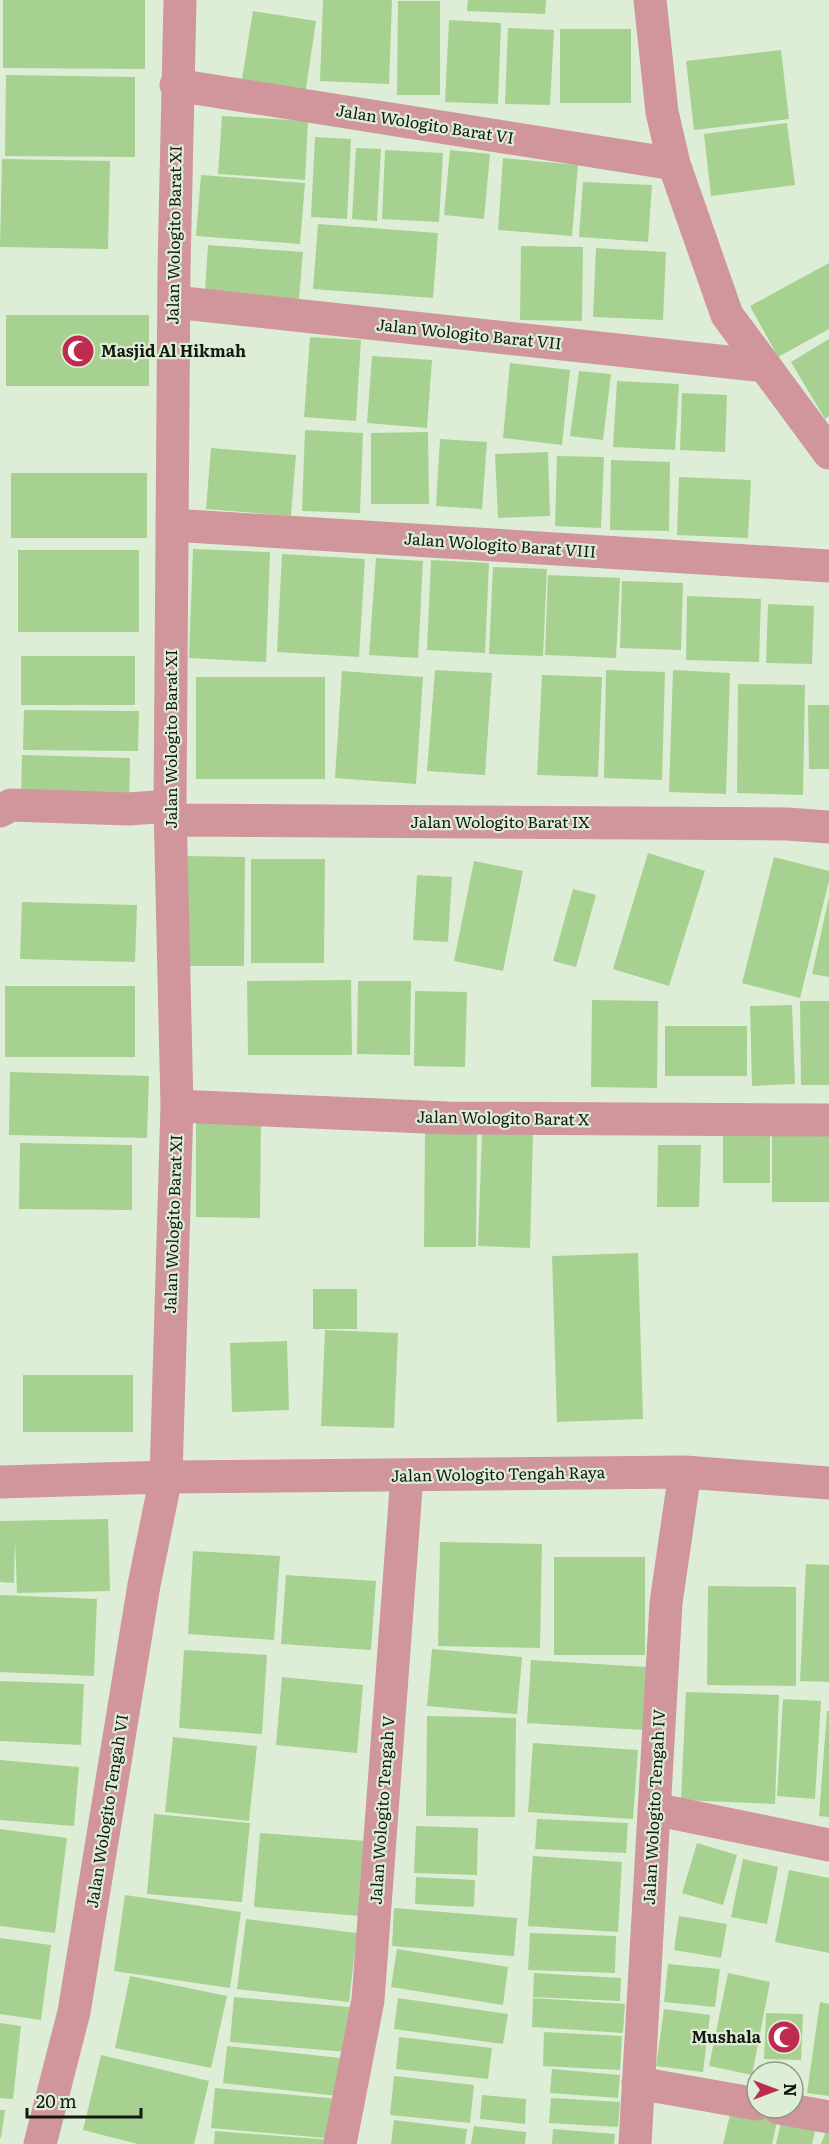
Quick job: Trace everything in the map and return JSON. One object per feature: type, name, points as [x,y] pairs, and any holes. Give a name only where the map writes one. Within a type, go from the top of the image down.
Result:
[{"type":"street","name":"Jalan Wologito Barat XI","points":[[166,1477],[177,1106],[170,813],[176,85],[180,0]]},
{"type":"street","points":[[650,0],[662,112],[674,164],[727,315],[829,453]]},
{"type":"street","name":"Jalan Wologito Barat VI","points":[[176,85],[674,164]]},
{"type":"street","name":"Jalan Wologito Barat VII","points":[[174,302],[765,366]]},
{"type":"street","name":"Jalan Wologito Barat VIII","points":[[172,525],[829,566]]},
{"type":"street","name":"Jalan Wologito Barat IX","points":[[0,811],[12,805],[128,808],[170,813],[776,824],[829,827]]},
{"type":"street","name":"Jalan Wologito Barat X","points":[[177,1106],[448,1118],[829,1120]]},
{"type":"street","name":"Jalan Wologito Tengah Raya","points":[[0,1482],[166,1477],[685,1472],[829,1483]]},
{"type":"street","name":"Jalan Wologito Tengah IV","points":[[635,2144],[666,1603],[685,1472]]},
{"type":"street","name":"Jalan Wologito Tengah V","points":[[340,2144],[368,2000],[407,1474]]},
{"type":"street","name":"Jalan Wologito Tengah VI","points":[[40,2144],[74,2012],[144,1585],[166,1477]]},
{"type":"street","points":[[654,1809],[829,1845]]},
{"type":"street","points":[[638,2083],[745,2102]]},
{"type":"street","points":[[805,2113],[829,2117]]},
{"type":"building","points":[[3,0],[145,0],[145,69],[3,68]]},
{"type":"building","points":[[323,0],[392,0],[389,84],[320,81]]},
{"type":"building","points":[[468,0],[546,0],[545,14],[467,11]]},
{"type":"building","points":[[398,1],[440,1],[440,95],[397,95]]},
{"type":"building","points":[[253,11],[316,21],[305,95],[241,85]]},
{"type":"building","points":[[449,20],[501,23],[498,104],[445,102]]},
{"type":"building","points":[[508,28],[554,30],[550,105],[505,104]]},
{"type":"building","points":[[560,29],[631,29],[631,103],[560,103]]},
{"type":"building","points":[[781,50],[789,119],[694,130],[686,61]]},
{"type":"building","points":[[6,75],[135,77],[135,157],[5,156]]},
{"type":"building","points":[[222,116],[308,121],[305,180],[218,174]]},
{"type":"building","points":[[787,123],[795,185],[711,196],[704,134]]},
{"type":"building","points":[[315,137],[351,139],[347,219],[311,217]]},
{"type":"building","points":[[356,148],[381,149],[377,221],[352,219]]},
{"type":"building","points":[[385,150],[443,153],[439,222],[382,219]]},
{"type":"building","points":[[450,150],[490,154],[484,219],[444,215]]},
{"type":"building","points":[[503,158],[578,165],[572,236],[498,230]]},
{"type":"building","points":[[2,159],[110,161],[108,249],[0,247]]},
{"type":"building","points":[[201,175],[305,183],[300,244],[196,236]]},
{"type":"building","points":[[583,182],[652,185],[648,242],[579,237]]},
{"type":"building","points":[[318,224],[438,233],[433,298],[313,289]]},
{"type":"building","points":[[208,245],[303,252],[299,299],[205,291]]},
{"type":"building","points":[[521,246],[583,247],[582,321],[520,320]]},
{"type":"building","points":[[596,248],[666,252],[663,320],[593,317]]},
{"type":"building","points":[[829,263],[829,329],[778,357],[750,306]]},
{"type":"building","name":"Masjid Al Hikmah","points":[[6,315],[149,315],[149,386],[6,386]]},
{"type":"building","points":[[310,337],[361,340],[356,421],[304,417]]},
{"type":"building","points":[[829,339],[829,416],[825,419],[791,362]]},
{"type":"building","points":[[372,356],[432,360],[427,428],[367,423]]},
{"type":"building","points":[[510,363],[570,370],[562,445],[503,438]]},
{"type":"building","points":[[579,371],[611,374],[603,440],[570,436]]},
{"type":"building","points":[[617,381],[679,384],[675,450],[613,447]]},
{"type":"building","points":[[682,393],[727,395],[725,452],[680,450]]},
{"type":"building","points":[[305,430],[363,433],[360,513],[302,511]]},
{"type":"building","points":[[428,432],[429,504],[371,504],[371,433]]},
{"type":"building","points":[[440,439],[487,442],[482,509],[436,506]]},
{"type":"building","points":[[211,448],[296,455],[291,516],[206,509]]},
{"type":"building","points":[[548,452],[550,516],[498,518],[495,454]]},
{"type":"building","points":[[557,456],[604,457],[601,528],[555,526]]},
{"type":"building","points":[[611,460],[670,462],[669,531],[610,530]]},
{"type":"building","points":[[11,473],[147,473],[147,538],[11,538]]},
{"type":"building","points":[[679,477],[751,480],[748,538],[677,535]]},
{"type":"building","points":[[193,549],[270,552],[266,662],[189,658]]},
{"type":"building","points":[[18,550],[139,550],[139,632],[18,632]]},
{"type":"building","points":[[282,554],[365,559],[359,657],[277,652]]},
{"type":"building","points":[[376,558],[423,561],[418,658],[369,655]]},
{"type":"building","points":[[431,560],[489,563],[485,653],[427,650]]},
{"type":"building","points":[[493,567],[547,569],[543,656],[489,654]]},
{"type":"building","points":[[548,575],[620,578],[616,658],[545,655]]},
{"type":"building","points":[[622,581],[683,583],[681,650],[620,648]]},
{"type":"building","points":[[687,596],[761,599],[759,662],[686,660]]},
{"type":"building","points":[[768,604],[814,606],[812,664],[766,663]]},
{"type":"building","points":[[21,656],[135,656],[135,705],[21,705]]},
{"type":"building","points":[[435,670],[492,673],[485,775],[427,771]]},
{"type":"building","points":[[606,670],[665,672],[662,780],[604,778]]},
{"type":"building","points":[[673,670],[730,673],[726,794],[669,792]]},
{"type":"building","points":[[342,671],[423,677],[416,784],[335,778]]},
{"type":"building","points":[[542,675],[602,677],[598,777],[537,775]]},
{"type":"building","points":[[196,677],[325,677],[325,779],[196,779]]},
{"type":"building","points":[[738,684],[805,685],[803,795],[737,793]]},
{"type":"building","points":[[808,705],[829,705],[829,769],[809,769]]},
{"type":"building","points":[[24,710],[139,711],[138,751],[23,750]]},
{"type":"building","points":[[22,755],[130,758],[129,807],[21,803]]},
{"type":"building","points":[[648,853],[705,871],[669,986],[613,969]]},
{"type":"building","points":[[186,856],[245,857],[244,966],[184,966]]},
{"type":"building","points":[[774,857],[829,871],[829,881],[800,998],[742,983]]},
{"type":"building","points":[[251,859],[325,859],[324,963],[251,963]]},
{"type":"building","points":[[474,861],[523,871],[503,971],[454,961]]},
{"type":"building","points":[[417,875],[452,877],[448,942],[413,940]]},
{"type":"building","points":[[573,889],[596,895],[576,967],[553,961]]},
{"type":"building","points":[[829,897],[829,977],[812,974]]},
{"type":"building","points":[[22,902],[137,905],[135,962],[20,959]]},
{"type":"building","points":[[351,980],[352,1055],[248,1055],[247,981]]},
{"type":"building","points":[[358,981],[411,981],[410,1055],[357,1054]]},
{"type":"building","points":[[5,986],[135,986],[135,1057],[5,1057]]},
{"type":"building","points":[[415,991],[467,992],[465,1067],[414,1066]]},
{"type":"building","points":[[592,1000],[658,1001],[657,1088],[591,1087]]},
{"type":"building","points":[[800,1001],[829,1001],[829,1085],[801,1085]]},
{"type":"building","points":[[792,1005],[795,1084],[752,1086],[750,1006]]},
{"type":"building","points":[[665,1026],[747,1026],[747,1076],[665,1076]]},
{"type":"building","points":[[10,1072],[149,1076],[147,1138],[9,1135]]},
{"type":"building","points":[[196,1116],[261,1116],[260,1218],[196,1217]]},
{"type":"building","points":[[425,1131],[477,1131],[476,1247],[424,1247]]},
{"type":"building","points":[[482,1133],[533,1134],[530,1248],[478,1246]]},
{"type":"building","points":[[723,1133],[770,1133],[770,1183],[723,1183]]},
{"type":"building","points":[[772,1134],[829,1134],[829,1202],[772,1202]]},
{"type":"building","points":[[20,1143],[132,1145],[132,1210],[19,1209]]},
{"type":"building","points":[[658,1145],[701,1145],[699,1207],[657,1207]]},
{"type":"building","points":[[638,1253],[643,1419],[557,1422],[552,1256]]},
{"type":"building","points":[[313,1289],[357,1289],[357,1329],[313,1329]]},
{"type":"building","points":[[325,1330],[398,1333],[394,1428],[321,1426]]},
{"type":"building","points":[[287,1341],[289,1410],[232,1412],[230,1343]]},
{"type":"building","points":[[23,1375],[133,1375],[133,1432],[23,1432]]},
{"type":"building","points":[[108,1519],[110,1591],[17,1593],[15,1539],[14,1583],[0,1582],[0,1521]]},
{"type":"building","points":[[440,1542],[542,1544],[540,1648],[438,1646]]},
{"type":"building","points":[[193,1551],[280,1556],[274,1640],[188,1634]]},
{"type":"building","points":[[554,1557],[645,1557],[645,1655],[554,1655]]},
{"type":"building","points":[[806,1564],[829,1565],[829,1682],[800,1681]]},
{"type":"building","points":[[286,1575],[376,1581],[371,1650],[281,1644]]},
{"type":"building","points":[[708,1586],[796,1587],[796,1686],[707,1685]]},
{"type":"building","points":[[0,1595],[97,1599],[94,1676],[0,1672]]},
{"type":"building","points":[[432,1649],[522,1657],[517,1714],[427,1706]]},
{"type":"building","points":[[184,1650],[267,1655],[262,1734],[179,1728]]},
{"type":"building","points":[[531,1660],[647,1667],[643,1730],[527,1723]]},
{"type":"building","points":[[282,1677],[363,1685],[357,1753],[276,1745]]},
{"type":"building","points":[[0,1681],[84,1684],[81,1745],[0,1741]]},
{"type":"building","points":[[686,1692],[779,1695],[775,1804],[681,1800]]},
{"type":"building","points":[[783,1699],[821,1701],[815,1799],[777,1796]]},
{"type":"building","points":[[827,1711],[829,1711],[829,1817],[819,1816]]},
{"type":"building","points":[[427,1716],[516,1718],[515,1817],[426,1816]]},
{"type":"building","points":[[173,1737],[257,1746],[249,1821],[165,1812]]},
{"type":"building","points":[[533,1743],[638,1750],[633,1819],[528,1812]]},
{"type":"building","points":[[0,1760],[79,1767],[74,1826],[0,1820]]},
{"type":"building","points":[[154,1814],[250,1823],[242,1902],[147,1894]]},
{"type":"building","points":[[537,1819],[628,1823],[626,1853],[535,1849]]},
{"type":"building","points":[[416,1826],[478,1828],[477,1875],[414,1873]]},
{"type":"building","points":[[0,1829],[67,1838],[55,1933],[0,1926]]},
{"type":"building","points":[[260,1833],[367,1841],[360,1916],[254,1907]]},
{"type":"building","points":[[697,1843],[737,1855],[723,1905],[682,1893]]},
{"type":"building","points":[[533,1856],[622,1862],[618,1932],[528,1926]]},
{"type":"building","points":[[743,1859],[778,1867],[767,1924],[731,1917]]},
{"type":"building","points":[[789,1870],[829,1878],[829,1953],[775,1942]]},
{"type":"building","points":[[416,1877],[475,1880],[474,1907],[415,1904]]},
{"type":"building","points":[[125,1895],[241,1912],[230,1988],[114,1971]]},
{"type":"building","points":[[394,1908],[517,1918],[514,1956],[392,1946]]},
{"type":"building","points":[[679,1916],[727,1924],[721,1958],[674,1950]]},
{"type":"building","points":[[246,1919],[357,1933],[349,2002],[237,1989]]},
{"type":"building","points":[[530,1933],[616,1936],[615,1973],[528,1970]]},
{"type":"building","points":[[0,1938],[51,1945],[41,2020],[0,2014]]},
{"type":"building","points":[[397,1949],[508,1967],[503,2005],[391,1987]]},
{"type":"building","points":[[668,1964],[720,1969],[715,2007],[664,2002]]},
{"type":"building","points":[[534,1973],[621,1978],[620,2001],[533,1997]]},
{"type":"building","points":[[728,1973],[770,1982],[755,2060],[745,2060],[745,2074],[709,2066]]},
{"type":"building","points":[[130,1976],[227,1996],[211,2068],[115,2048]]},
{"type":"building","points":[[234,1997],[350,2007],[346,2052],[230,2042]]},
{"type":"building","points":[[398,1998],[508,2014],[503,2044],[394,2029]]},
{"type":"building","points":[[533,1998],[625,2004],[623,2033],[532,2027]]},
{"type":"building","points":[[820,2002],[829,2004],[829,2096],[807,2093]]},
{"type":"building","points":[[664,2009],[710,2015],[703,2072],[656,2066]]},
{"type":"building","name":"Mushala","points":[[766,2013],[803,2014],[801,2060],[764,2059]]},
{"type":"building","points":[[0,2023],[21,2026],[13,2099],[0,2098]]},
{"type":"building","points":[[544,2032],[622,2036],[620,2070],[543,2066]]},
{"type":"building","points":[[399,2037],[492,2048],[488,2079],[396,2069]]},
{"type":"building","points":[[227,2046],[350,2059],[346,2097],[223,2083]]},
{"type":"building","points":[[101,2055],[209,2081],[194,2144],[138,2144],[83,2130]]},
{"type":"building","points":[[552,2069],[620,2075],[618,2098],[550,2093]]},
{"type":"building","points":[[394,2076],[474,2085],[470,2123],[390,2115]]},
{"type":"building","points":[[215,2088],[339,2099],[336,2139],[211,2128]]},
{"type":"building","points":[[482,2095],[526,2099],[525,2124],[480,2119]]},
{"type":"building","points":[[551,2098],[620,2102],[618,2127],[549,2123]]},
{"type":"building","points":[[733,2102],[745,2105],[745,2120],[777,2120],[772,2144],[723,2144]]},
{"type":"building","points":[[0,2110],[5,2110],[1,2138],[0,2138]]},
{"type":"building","points":[[394,2120],[467,2129],[465,2144],[391,2144]]},
{"type":"building","points":[[782,2120],[816,2127],[812,2144],[776,2144]]},
{"type":"building","points":[[829,2123],[829,2144],[821,2144]]},
{"type":"building","points":[[474,2126],[526,2132],[525,2144],[471,2144]]},
{"type":"building","points":[[553,2129],[615,2134],[614,2144],[552,2144]]},
{"type":"building","points":[[215,2131],[332,2140],[332,2144],[214,2144]]},
{"type":"place","name":"Masjid Al Hikmah","points":[[78,351]]},
{"type":"place","name":"Mushala","points":[[784,2037]]}]
